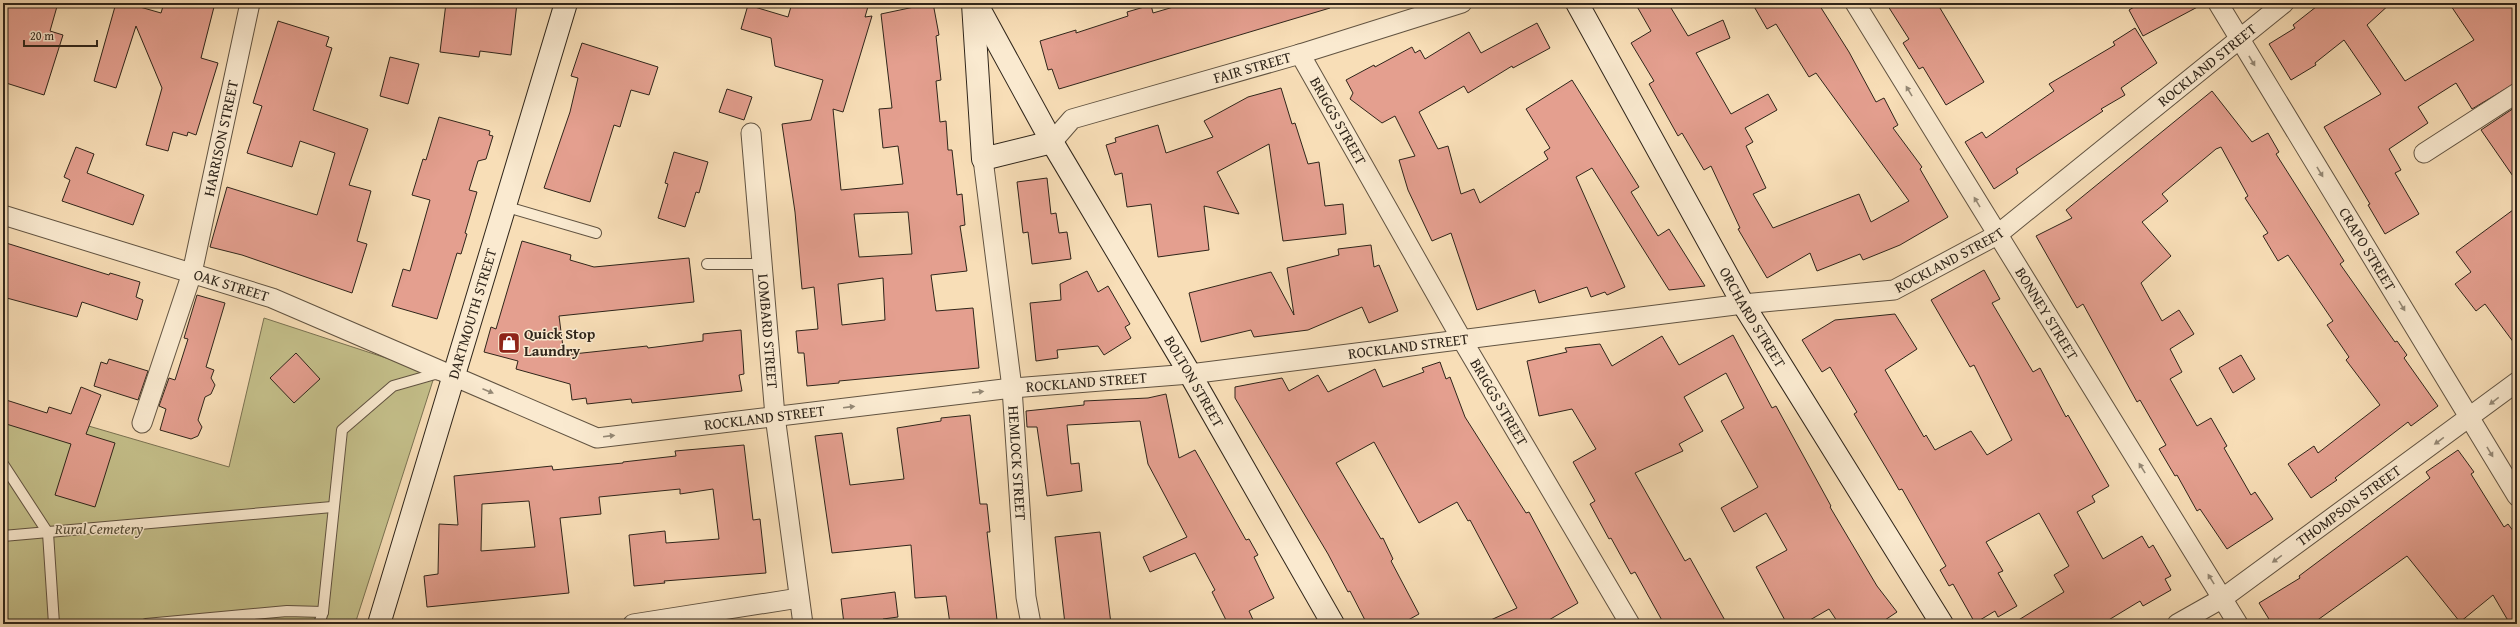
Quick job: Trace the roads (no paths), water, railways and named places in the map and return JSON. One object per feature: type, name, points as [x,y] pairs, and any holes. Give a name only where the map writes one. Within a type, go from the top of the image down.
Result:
[{"type":"street","name":"HARRISON STREET","points":[[142,423],[192,273],[250,3]]},
{"type":"street","name":"DARTMOUTH STREET","points":[[379,624],[443,416],[452,376],[566,3]]},
{"type":"street","points":[[975,3],[1052,142],[983,159],[975,3]]},
{"type":"street","name":"FAIR STREET","points":[[1052,142],[1072,119],[1300,54],[1462,3]]},
{"type":"street","name":"ORCHARD STREET","points":[[1577,3],[1744,304],[1942,624]]},
{"type":"street","name":"BONNEY STREET","points":[[1855,3],[2238,624]]},
{"type":"street","name":"CRAPO STREET","points":[[2218,3],[2517,496]]},
{"type":"street","name":"ROCKLAND STREET","points":[[452,376],[597,438],[1012,388],[1190,374],[1461,338],[1744,304],[1894,290],[1997,235],[2284,3]]},
{"type":"street","name":"BRIGGS STREET","points":[[1300,54],[1461,338],[1630,624]]},
{"type":"street","points":[[2424,153],[2517,93]]},
{"type":"street","name":"LOMBARD STREET","points":[[751,133],[775,416],[803,624]]},
{"type":"street","name":"BOLTON STREET","points":[[1052,142],[1190,374],[1333,624]]},
{"type":"street","name":"HEMLOCK STREET","points":[[983,159],[1012,388],[1026,597],[1031,624]]},
{"type":"street","name":"OAK STREET","points":[[3,216],[272,298],[452,376]]},
{"type":"street","name":"THOMPSON STREET","points":[[2177,624],[2223,598],[2470,419],[2517,382]]},
{"type":"street","points":[[633,624],[799,598]]},
{"type":"lane","points":[[504,206],[596,233]]},
{"type":"lane","points":[[708,264],[762,264]]},
{"type":"lane","points":[[319,624],[324,612],[332,507],[342,430],[393,386],[435,374],[452,376]]},
{"type":"lane","points":[[3,464],[48,533],[54,624]]},
{"type":"lane","points":[[3,536],[332,507]]},
{"type":"lane","points":[[146,624],[287,611],[324,612]]},
{"type":"place","name":"Quick Stop Laundry","points":[[509,343]]},
{"type":"park label","name":"Rural Cemetery","points":[[99,529]]}]
